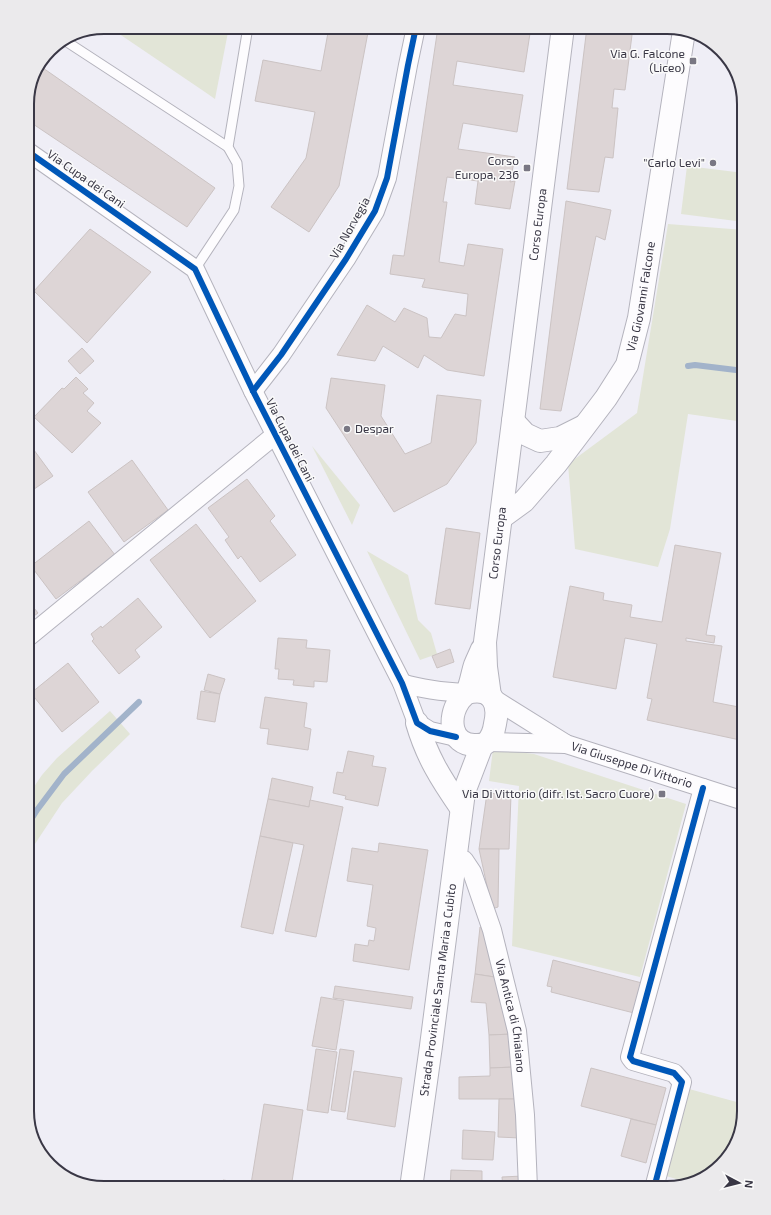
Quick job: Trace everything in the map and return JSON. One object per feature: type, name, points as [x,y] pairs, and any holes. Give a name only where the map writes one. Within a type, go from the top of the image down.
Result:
[{"type":"main road","name":"Corso Europa","points":[[485,642],[562,34]]},
{"type":"main road","name":"Via Giovanni Falcone","points":[[502,517],[524,501],[556,464],[606,398],[627,365],[639,318],[683,36]]},
{"type":"main road","points":[[513,421],[524,434],[540,440],[560,438],[586,424]]},
{"type":"main road","points":[[485,642],[486,667],[492,697],[496,707],[496,721],[493,735],[485,743],[475,745],[466,744],[457,738],[453,728],[454,714],[459,701],[467,693],[475,665],[485,642]]},
{"type":"main road","points":[[467,693],[474,691],[484,692],[492,697]]},
{"type":"main road","points":[[417,723],[423,744],[439,775],[463,800]]},
{"type":"main road","name":"Strada Provinciale Santa Maria a Cubito","points":[[457,738],[463,800]]},
{"type":"main road","name":"Strada Provinciale Santa Maria a Cubito","points":[[412,1181],[463,800],[485,743]]},
{"type":"street","name":"Via Norvegia","points":[[253,391],[281,355],[346,259],[375,211],[387,178],[415,34]]},
{"type":"street","name":"Via Cupa dei Cani","points":[[34,156],[195,269],[253,391],[402,684],[417,723]]},
{"type":"street","points":[[34,632],[275,435]]},
{"type":"street","points":[[402,684],[422,689],[467,693]]},
{"type":"street","name":"Via Giuseppe Di Vittorio","points":[[492,697],[566,744],[737,799]]},
{"type":"street","points":[[417,723],[430,731],[457,738]]},
{"type":"street","name":"Via Giuseppe Di Vittorio","points":[[485,743],[566,744]]},
{"type":"street","points":[[656,1181],[682,1082],[674,1073],[633,1060],[630,1057],[703,788]]},
{"type":"street","name":"Via Antica di Chiaiano","points":[[455,858],[464,860],[472,872],[477,886],[492,930],[516,1031],[525,1115],[528,1181]]},
{"type":"lane","points":[[228,147],[247,34]]},
{"type":"lane","points":[[69,43],[228,147],[237,163],[239,186],[234,210],[195,269]]},
{"type":"shaded area","points":[[119,34],[228,34],[215,99]]},
{"type":"shaded area","points":[[687,166],[737,172],[737,221],[681,214]]},
{"type":"shaded area","points":[[668,224],[737,229],[737,421],[688,414],[670,529],[658,567],[575,549],[568,464],[637,413]]},
{"type":"shaded area","points":[[312,446],[360,505],[352,525]]},
{"type":"shaded area","points":[[367,551],[408,575],[418,620],[431,633],[437,654],[420,660]]},
{"type":"shaded area","points":[[110,711],[130,734],[62,803],[34,845],[34,787],[57,758]]},
{"type":"shaded area","points":[[493,749],[534,754],[686,804],[640,977],[512,946],[519,786],[489,781]]},
{"type":"shaded area","points":[[689,1089],[737,1102],[735,1129],[728,1146],[713,1164],[706,1169],[694,1176],[679,1180],[666,1176]]},
{"type":"building","points":[[328,34],[368,34],[339,186],[309,232],[271,207],[306,158],[315,112],[255,101],[263,60],[321,71]]},
{"type":"building","points":[[437,34],[530,34],[524,72],[457,61],[453,85],[523,95],[517,132],[463,123],[458,149],[515,157],[510,182],[515,181],[510,209],[475,204],[478,181],[447,177],[443,202],[447,202],[439,262],[464,266],[468,244],[503,249],[484,376],[447,370],[424,355],[418,368],[383,346],[375,361],[337,355],[367,305],[395,322],[404,308],[427,318],[429,337],[441,338],[455,314],[466,316],[468,294],[422,287],[425,279],[390,274],[393,255],[404,256]]},
{"type":"building","points":[[586,34],[632,34],[625,90],[614,89],[612,108],[618,108],[613,158],[605,157],[599,192],[567,189]]},
{"type":"building","points":[[44,69],[215,188],[187,227],[34,125],[34,100],[36,86]]},
{"type":"building","points":[[566,201],[611,210],[605,240],[596,236],[561,411],[540,409]]},
{"type":"building","points":[[90,229],[151,272],[87,343],[34,291]]},
{"type":"building","points":[[82,348],[94,361],[80,374],[68,361]]},
{"type":"building","points":[[76,377],[88,389],[83,393],[94,403],[87,411],[101,423],[72,453],[34,417],[62,388],[64,389]]},
{"type":"building","points":[[331,378],[385,385],[381,416],[405,454],[431,443],[437,395],[481,400],[476,443],[447,484],[394,512],[326,408]]},
{"type":"building","points":[[34,450],[53,476],[34,489]]},
{"type":"building","points":[[132,460],[168,510],[124,542],[88,492]]},
{"type":"building","points":[[247,479],[275,516],[270,521],[296,555],[260,582],[241,556],[238,559],[225,540],[229,537],[208,508]]},
{"type":"building","points":[[89,521],[115,555],[56,599],[34,570],[34,564]]},
{"type":"building","points":[[196,524],[256,601],[210,638],[150,560]]},
{"type":"building","points":[[446,528],[480,533],[470,609],[435,604]]},
{"type":"building","points":[[675,545],[721,553],[706,635],[715,636],[714,643],[686,638],[686,641],[722,646],[713,702],[737,707],[737,739],[647,720],[652,699],[647,698],[657,644],[625,638],[616,689],[553,677],[570,586],[604,593],[603,600],[632,605],[630,617],[662,622]]},
{"type":"building","points":[[138,598],[162,627],[135,650],[140,657],[119,674],[92,641],[94,639],[91,634],[101,626],[102,628]]},
{"type":"building","points":[[34,608],[38,613],[34,616]]},
{"type":"building","points":[[278,638],[307,640],[306,648],[330,650],[327,682],[314,681],[314,687],[293,685],[294,680],[278,679],[279,669],[275,669]]},
{"type":"building","points":[[450,649],[454,662],[437,668],[432,656]]},
{"type":"building","points":[[68,663],[99,702],[62,732],[34,697],[34,691]]},
{"type":"building","points":[[208,674],[225,679],[220,694],[204,690]]},
{"type":"building","points":[[201,691],[220,694],[215,722],[197,719]]},
{"type":"building","points":[[265,697],[307,703],[304,727],[311,729],[308,750],[267,744],[269,729],[260,728]]},
{"type":"building","points":[[348,751],[374,756],[372,766],[386,768],[378,806],[345,799],[346,796],[333,793],[337,772],[343,773]]},
{"type":"building","points":[[272,778],[313,787],[309,807],[268,799]]},
{"type":"building","points":[[487,793],[511,795],[509,849],[479,849]]},
{"type":"building","points":[[268,799],[309,807],[310,800],[343,807],[316,937],[285,931],[304,845],[260,836]]},
{"type":"building","points":[[260,836],[293,843],[273,934],[241,927]]},
{"type":"building","points":[[379,843],[428,850],[409,970],[353,961],[355,944],[368,946],[369,940],[374,941],[376,928],[367,926],[373,885],[347,881],[352,848],[378,852]]},
{"type":"building","points":[[479,849],[499,849],[498,907],[492,909]]},
{"type":"building","points":[[480,927],[489,928],[501,978],[475,974]]},
{"type":"building","points":[[553,960],[642,983],[634,1013],[551,992],[552,987],[547,986]]},
{"type":"building","points":[[475,974],[501,978],[513,1034],[489,1035],[486,1003],[471,1002]]},
{"type":"building","points":[[335,986],[413,997],[411,1009],[333,998]]},
{"type":"building","points":[[321,997],[344,1001],[336,1050],[312,1046]]},
{"type":"building","points":[[513,1034],[513,1067],[490,1068],[489,1035]]},
{"type":"building","points":[[316,1049],[337,1052],[328,1113],[307,1110]]},
{"type":"building","points":[[340,1049],[354,1051],[345,1112],[331,1110]]},
{"type":"building","points":[[516,1067],[519,1099],[459,1099],[459,1077],[490,1076],[490,1068]]},
{"type":"building","points":[[591,1068],[666,1088],[656,1125],[581,1106]]},
{"type":"building","points":[[354,1071],[402,1078],[395,1127],[347,1119]]},
{"type":"building","points":[[499,1099],[519,1099],[520,1138],[498,1137]]},
{"type":"building","points":[[264,1104],[303,1110],[292,1181],[251,1181]]},
{"type":"building","points":[[631,1119],[656,1125],[646,1163],[621,1156]]},
{"type":"building","points":[[463,1130],[495,1132],[493,1160],[462,1159]]},
{"type":"building","points":[[451,1170],[482,1171],[482,1181],[450,1181]]},
{"type":"building","points":[[523,1176],[523,1181],[502,1181],[502,1177]]},
{"type":"waterway","points":[[688,366],[695,365],[737,370]]},
{"type":"waterway","points":[[34,815],[64,774],[139,702]]},
{"type":"cycle path","points":[[253,391],[281,355],[346,259],[375,211],[387,178],[415,34]]},
{"type":"cycle path","points":[[34,156],[195,269],[253,391],[402,683],[417,723],[430,731],[456,737]]},
{"type":"cycle path","points":[[656,1181],[682,1082],[674,1073],[633,1061],[630,1057],[703,788]]},
{"type":"place","name":"Via G. Falcone (Liceo)","points":[[693,61]]},
{"type":"place","name":"\"Carlo Levi\"","points":[[713,163]]},
{"type":"place","name":"Corso Europa, 236","points":[[527,168]]},
{"type":"place","name":"Despar","points":[[347,429]]},
{"type":"place","name":"Via Di Vittorio (difr. Ist. Sacro Cuore)","points":[[662,794]]}]
